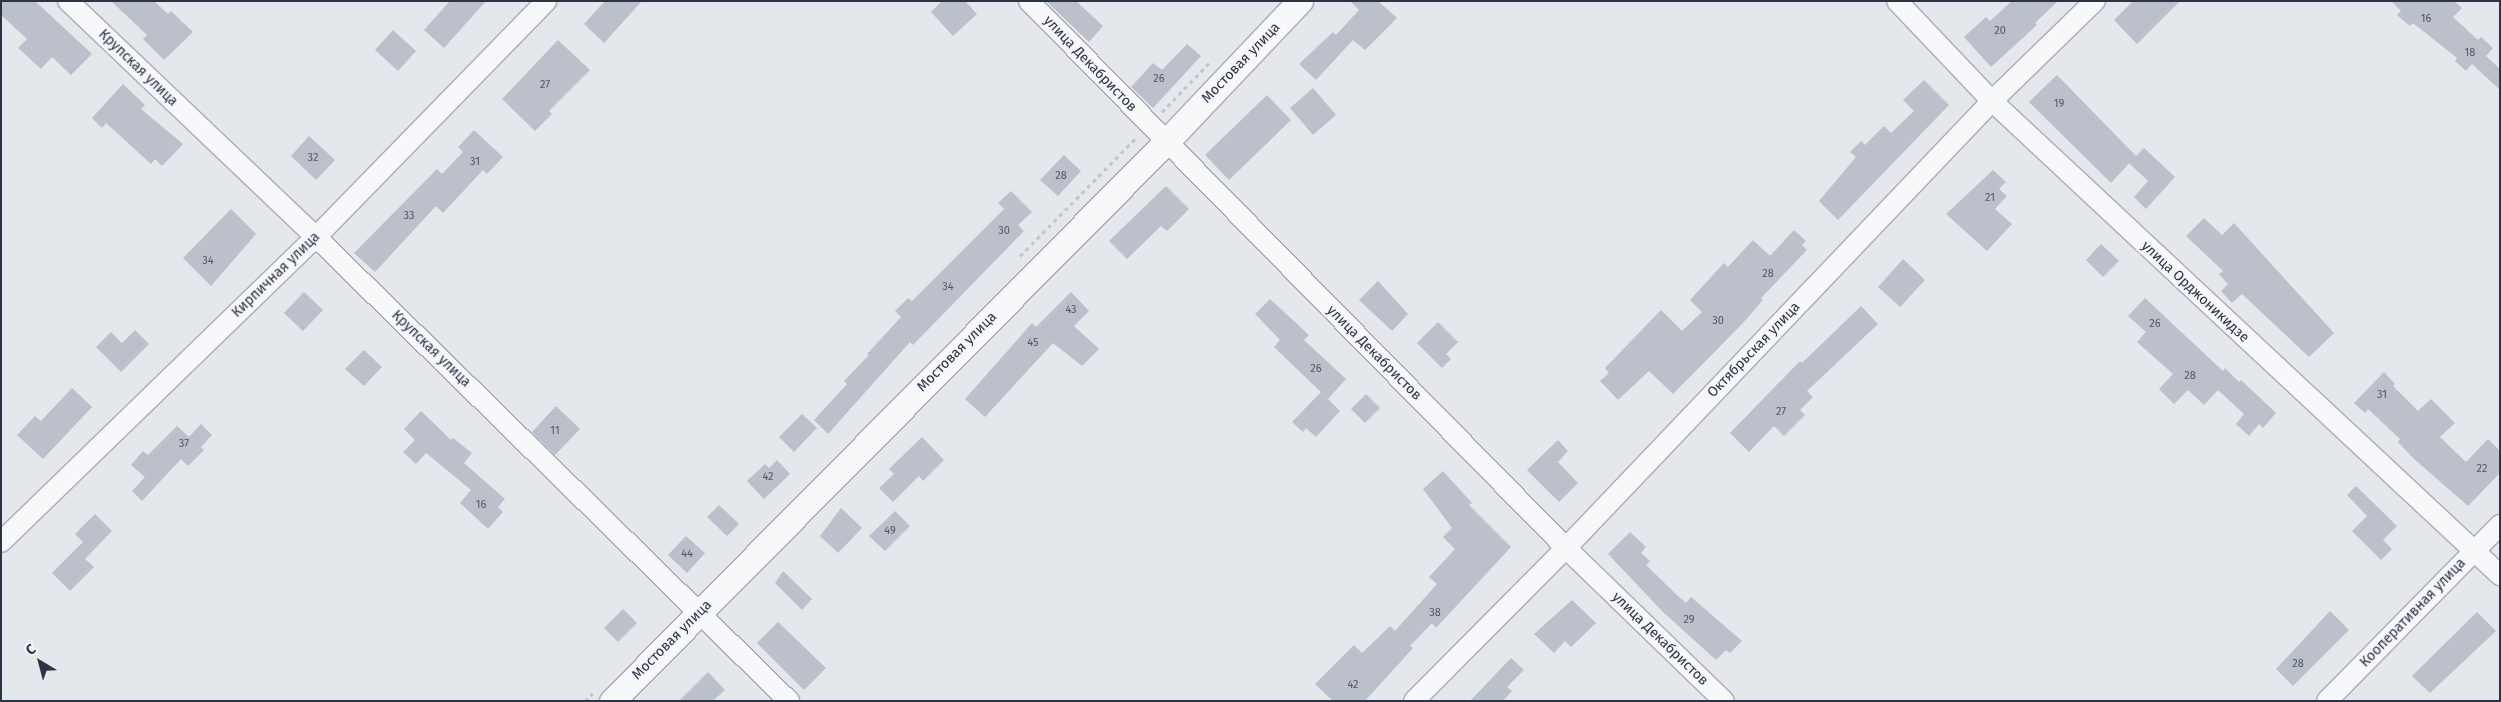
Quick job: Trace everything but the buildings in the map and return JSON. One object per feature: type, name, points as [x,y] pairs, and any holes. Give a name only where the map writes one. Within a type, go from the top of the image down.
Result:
[{"type":"street","name":"Крупская улица","points":[[68,1],[316,237],[700,611],[789,701]]},
{"type":"street","name":"Кирпичная улица","points":[[1,542],[316,237],[546,1]]},
{"type":"street","name":"улица Декабристов","points":[[1029,1],[1566,548],[1724,701]]},
{"type":"street","name":"Мостовая улица","points":[[612,701],[1166,142],[1300,1]]},
{"type":"street","name":"улица Орджоникидзе","points":[[1897,1],[1992,102],[2500,576]]},
{"type":"street","name":"Октябрьская улица","points":[[1414,701],[1566,548],[1992,102],[2095,1]]},
{"type":"street","name":"Кооперативная улица","points":[[2327,701],[2500,525]]}]
